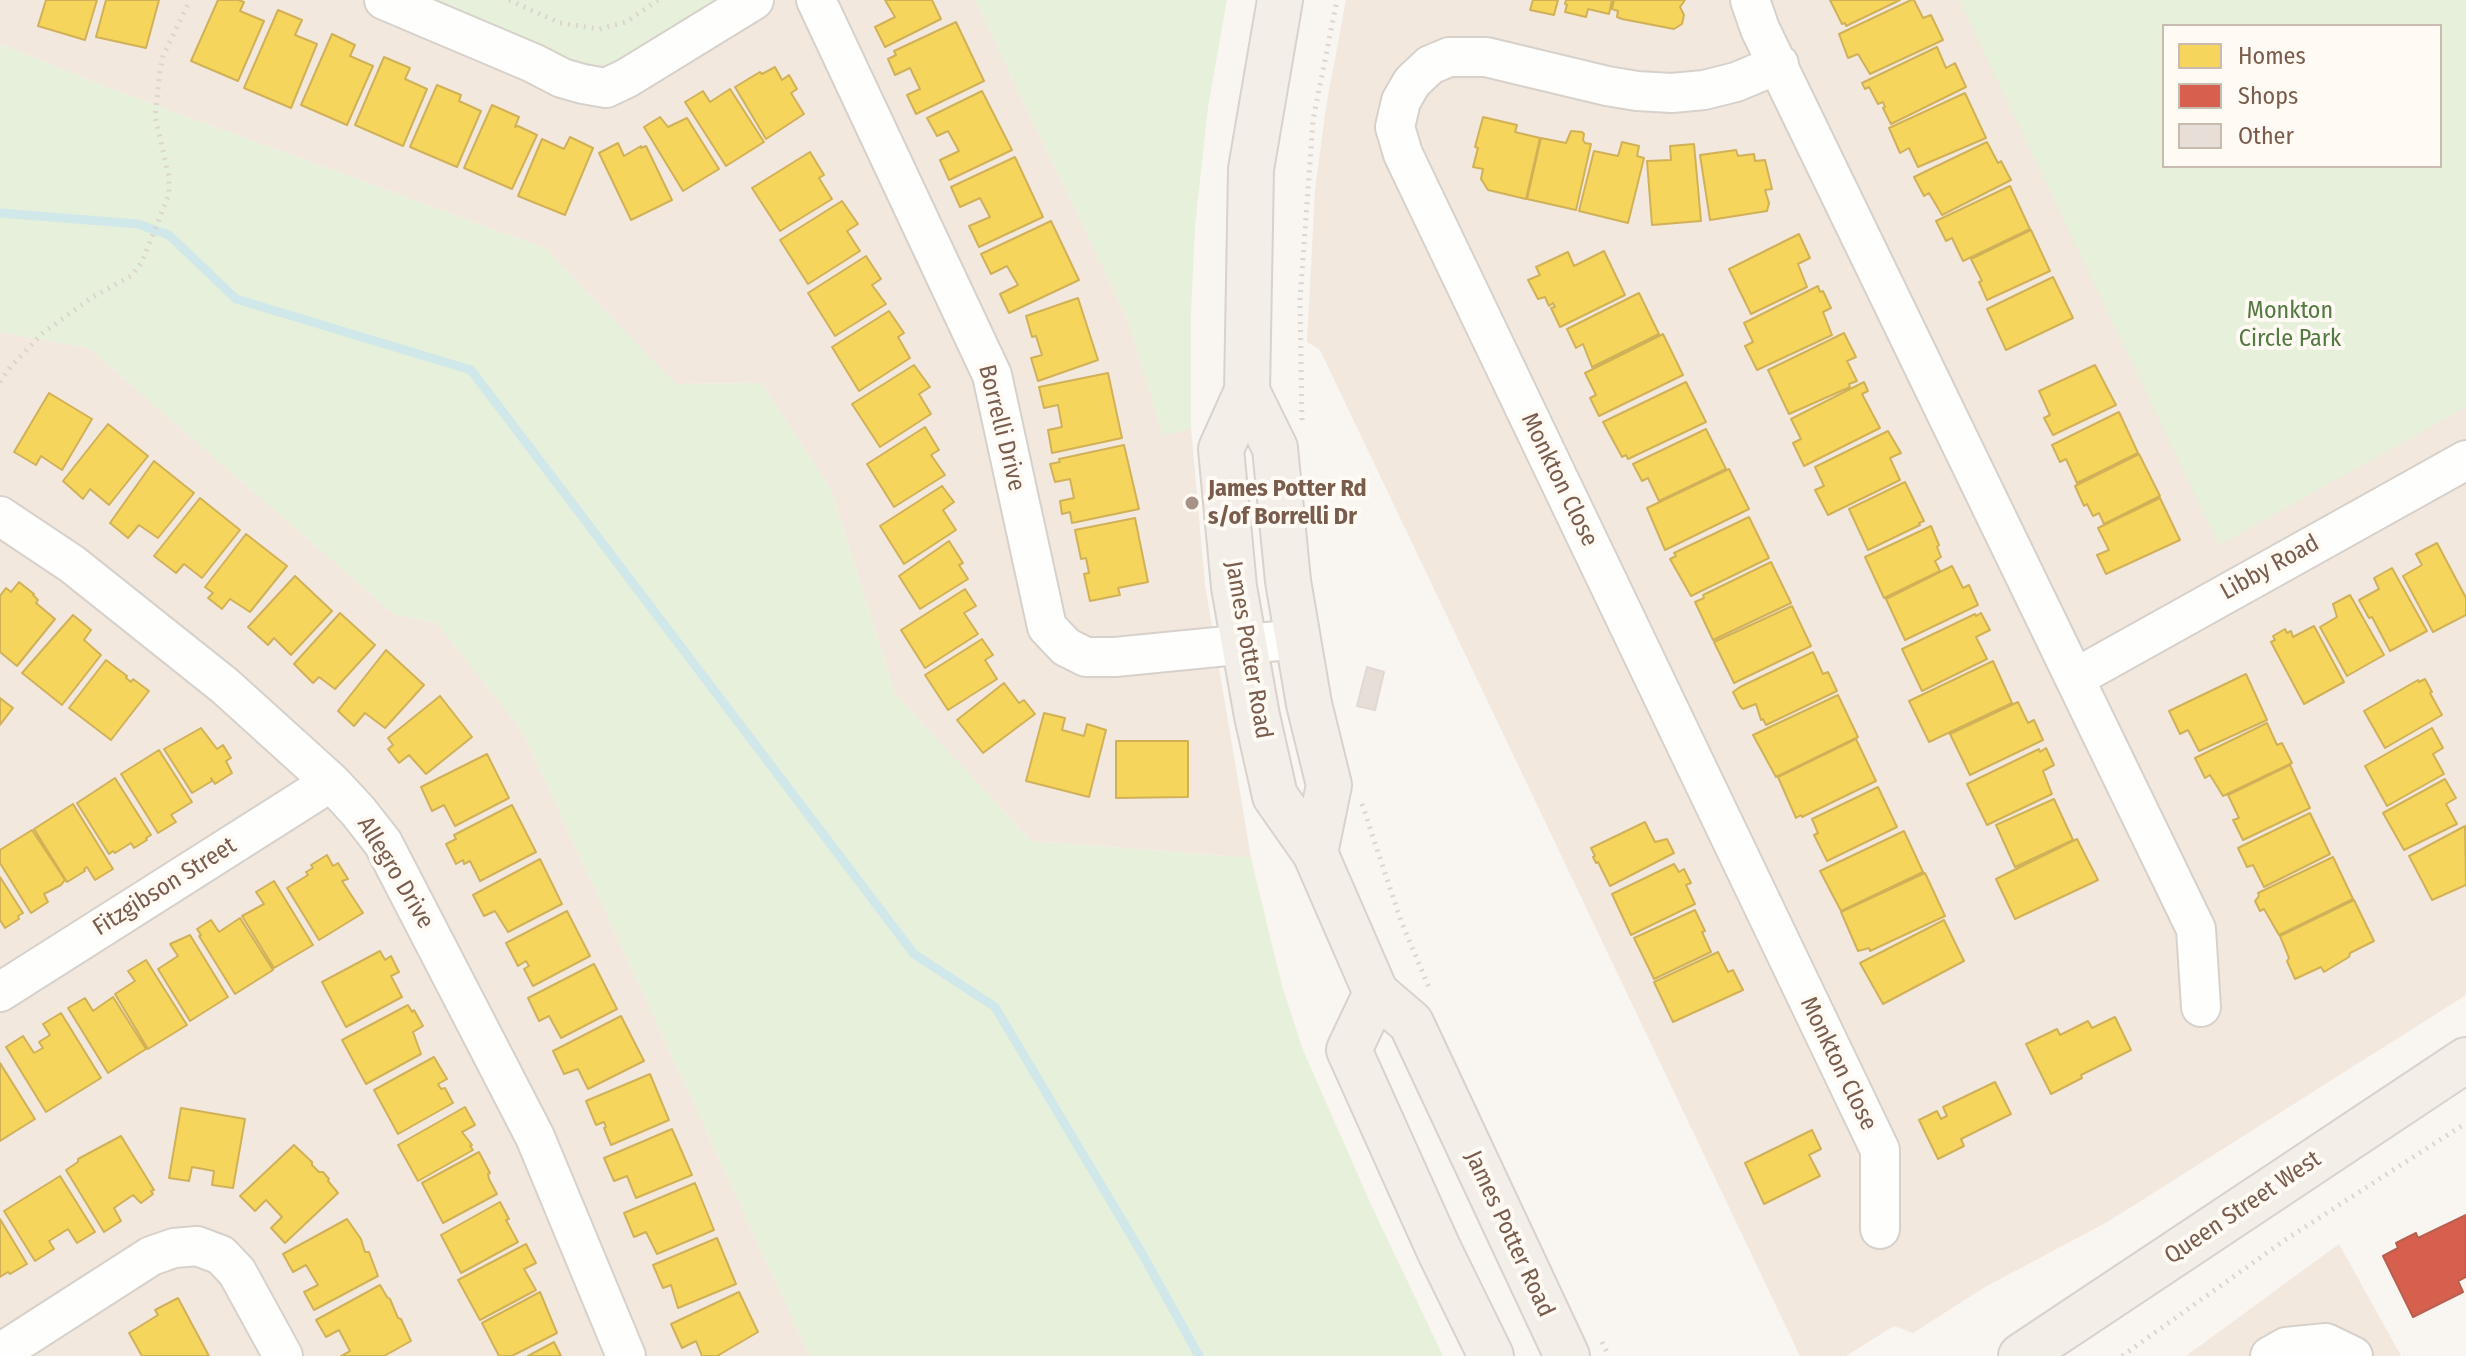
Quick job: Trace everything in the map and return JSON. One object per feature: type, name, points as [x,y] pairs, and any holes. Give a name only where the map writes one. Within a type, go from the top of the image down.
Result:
[{"type":"main road","name":"James Potter Road","points":[[1280,0],[1251,169],[1247,391],[1221,449],[1234,587],[1275,796],[1315,853],[1376,993],[1411,1023],[1584,1349]]},
{"type":"main road","name":"James Potter Road","points":[[1247,391],[1275,448],[1288,581],[1309,704],[1329,785],[1315,853]]},
{"type":"main road","points":[[1376,993],[1349,1050],[1439,1250],[1491,1356]]},
{"type":"main road","name":"Queen Street West","points":[[2021,1356],[2466,1060]]},
{"type":"street","points":[[384,0],[562,78],[606,88],[754,0]]},
{"type":"street","name":"Borrelli Drive","points":[[816,0],[992,375],[1047,627],[1066,647],[1086,657],[1115,657],[1298,639]]},
{"type":"street","points":[[1750,0],[1760,29],[2196,929],[2201,1007]]},
{"type":"street","name":"Monkton Close","points":[[1779,64],[1736,82],[1704,90],[1672,93],[1607,86],[1486,57],[1449,57],[1430,65],[1412,82],[1401,101],[1395,127],[1403,154],[1880,1150],[1880,1229]]},
{"type":"street","name":"Libby Road","points":[[2075,678],[2466,460]]},
{"type":"street","name":"Allegro Drive","points":[[0,516],[72,564],[225,686],[331,782],[383,843],[535,1137],[626,1356]]},
{"type":"street","name":"Fitzgibson Street","points":[[0,992],[331,782]]},
{"type":"street","points":[[0,1353],[151,1256],[174,1248],[197,1246],[221,1255],[237,1272],[283,1356]]},
{"type":"street","points":[[2270,1356],[2286,1347],[2326,1343],[2353,1356]]},
{"type":"path","points":[[0,382],[11,366],[49,328],[91,298],[131,276],[142,262],[169,194],[169,177],[155,116],[163,56],[190,0]]},
{"type":"path","points":[[509,0],[560,23],[599,29],[626,22],[658,0]]},
{"type":"path","points":[[1302,425],[1300,300],[1313,120],[1337,0]]},
{"type":"path","points":[[1358,792],[1401,921],[1432,994]]},
{"type":"path","points":[[2122,1356],[2285,1240],[2466,1123]]},
{"type":"path","points":[[1584,1349],[1609,1356]]},
{"type":"shaded area","points":[[0,0],[975,0],[1128,320],[1163,435],[1191,428],[1205,585],[1251,858],[1031,841],[895,694],[831,490],[761,383],[676,384],[544,248],[114,90],[0,44]]},
{"type":"shaded area","points":[[1346,0],[2466,0],[2466,995],[2109,1221],[1985,1287],[1913,1333],[1894,1326],[1846,1356],[1800,1356],[1320,350],[1307,342],[1315,190],[1326,107]]},
{"type":"shaded area","points":[[0,332],[89,348],[394,614],[437,623],[522,730],[810,1356],[0,1356]]},
{"type":"shaded area","points":[[2339,1244],[2401,1356],[2186,1356]]},
{"type":"green space","points":[[436,0],[716,0],[617,62],[598,66],[574,60]]},
{"type":"green space","points":[[975,0],[1227,0],[1208,107],[1195,226],[1191,428],[1163,436],[1128,320]]},
{"type":"green space","name":"Monkton Circle Park","points":[[1959,0],[2466,0],[2466,407],[2219,545]]},
{"type":"green space","points":[[0,44],[114,90],[544,248],[676,384],[761,383],[831,490],[895,694],[1031,841],[1251,858],[1282,986],[1303,1050],[1373,1209],[1443,1356],[810,1356],[522,730],[437,623],[394,614],[89,348],[0,332]]},
{"type":"building: Homes","points":[[46,0],[97,0],[85,40],[38,26]]},
{"type":"building: Homes","points":[[106,0],[159,0],[146,48],[96,37]]},
{"type":"building: Homes","points":[[218,0],[244,2],[240,11],[264,21],[238,81],[191,61]]},
{"type":"building: Homes","points":[[885,0],[932,0],[941,19],[885,47],[875,27],[895,17]]},
{"type":"building: Homes","points":[[1533,0],[1558,0],[1554,15],[1530,10]]},
{"type":"building: Homes","points":[[1566,0],[1612,0],[1609,14],[1588,9],[1586,17],[1565,12]]},
{"type":"building: Homes","points":[[1614,0],[1685,0],[1680,7],[1684,15],[1682,24],[1674,29],[1622,19],[1617,17],[1618,11],[1612,9]]},
{"type":"building: Homes","points":[[1830,0],[1900,0],[1846,26]]},
{"type":"building: Homes","points":[[1914,0],[1923,18],[1931,15],[1943,40],[1870,74],[1858,54],[1848,58],[1839,34]]},
{"type":"building: Homes","points":[[278,10],[302,20],[295,35],[317,44],[291,108],[244,88]]},
{"type":"building: Homes","points":[[956,22],[984,81],[916,114],[907,95],[920,89],[910,68],[895,75],[888,59],[896,55],[894,51]]},
{"type":"building: Homes","points":[[332,34],[355,45],[350,56],[373,66],[347,125],[301,105]]},
{"type":"building: Homes","points":[[1937,47],[1946,68],[1955,63],[1966,87],[1891,124],[1883,102],[1878,104],[1869,87],[1865,89],[1862,83]]},
{"type":"building: Homes","points":[[384,57],[410,68],[405,79],[427,89],[403,146],[355,125]]},
{"type":"building: Homes","points":[[775,67],[782,80],[789,75],[797,89],[791,93],[804,114],[766,139],[735,87]]},
{"type":"building: Homes","points":[[437,85],[461,95],[459,101],[481,111],[457,167],[410,147]]},
{"type":"building: Homes","points":[[730,89],[764,142],[726,166],[685,102],[703,91],[710,102]]},
{"type":"building: Homes","points":[[982,91],[1012,150],[949,180],[940,160],[959,151],[948,131],[937,136],[927,118]]},
{"type":"building: Homes","points":[[1965,93],[1986,138],[1918,167],[1909,148],[1900,153],[1889,128]]},
{"type":"building: Homes","points":[[492,105],[519,117],[515,127],[537,135],[512,189],[464,168]]},
{"type":"building: Homes","points":[[660,117],[668,127],[687,118],[719,169],[683,191],[644,127]]},
{"type":"building: Homes","points":[[1483,117],[1517,125],[1515,132],[1540,138],[1526,199],[1488,190],[1481,179],[1483,169],[1473,167]]},
{"type":"building: Homes","points":[[1571,131],[1582,132],[1585,143],[1591,144],[1576,210],[1527,199],[1541,138],[1566,143]]},
{"type":"building: Homes","points":[[570,137],[593,148],[565,215],[518,196],[542,139],[564,149]]},
{"type":"building: Homes","points":[[1622,142],[1639,146],[1637,156],[1644,158],[1628,223],[1579,211],[1594,151],[1618,156]]},
{"type":"building: Homes","points":[[1987,142],[2011,180],[1942,215],[1929,193],[1924,196],[1914,177]]},
{"type":"building: Homes","points":[[618,143],[624,156],[646,146],[672,200],[631,220],[599,153]]},
{"type":"building: Homes","points":[[1694,144],[1701,221],[1652,225],[1647,161],[1671,160],[1670,146]]},
{"type":"building: Homes","points":[[1736,150],[1738,156],[1754,154],[1755,161],[1765,160],[1772,189],[1765,190],[1769,203],[1767,211],[1710,220],[1700,155]]},
{"type":"building: Homes","points":[[810,152],[824,175],[819,178],[832,199],[780,231],[752,188]]},
{"type":"building: Homes","points":[[1015,157],[1043,217],[979,247],[969,226],[990,217],[980,198],[960,207],[951,187]]},
{"type":"building: Homes","points":[[2010,186],[2030,229],[1963,261],[1952,238],[1946,241],[1936,221]]},
{"type":"building: Homes","points":[[842,201],[858,224],[847,231],[860,251],[808,284],[780,240]]},
{"type":"building: Homes","points":[[1051,221],[1079,280],[1009,313],[1000,294],[1018,285],[1007,266],[991,274],[981,254]]},
{"type":"building: Homes","points":[[2031,230],[2050,271],[1987,300],[1971,259]]},
{"type":"building: Homes","points":[[1799,234],[1810,258],[1798,264],[1807,287],[1751,314],[1729,269]]},
{"type":"building: Homes","points":[[1604,251],[1625,295],[1560,327],[1551,308],[1555,307],[1553,303],[1549,306],[1545,297],[1538,299],[1528,280],[1540,275],[1536,267],[1568,252],[1574,266]]},
{"type":"building: Homes","points":[[866,256],[881,279],[872,285],[886,304],[835,336],[808,293]]},
{"type":"building: Homes","points":[[2053,277],[2073,318],[2006,350],[1987,309]]},
{"type":"building: Homes","points":[[1818,286],[1831,308],[1823,312],[1832,335],[1757,370],[1745,346],[1753,342],[1744,323]]},
{"type":"building: Homes","points":[[1639,293],[1659,334],[1592,367],[1583,344],[1576,348],[1567,329]]},
{"type":"building: Homes","points":[[1078,298],[1098,360],[1038,381],[1031,358],[1042,355],[1036,336],[1032,337],[1026,316]]},
{"type":"building: Homes","points":[[889,311],[904,333],[898,337],[910,358],[859,391],[832,347]]},
{"type":"building: Homes","points":[[1844,333],[1856,357],[1847,361],[1857,381],[1789,414],[1768,370]]},
{"type":"building: Homes","points":[[1663,334],[1683,375],[1599,416],[1590,398],[1596,395],[1585,373]]},
{"type":"building: Homes","points":[[914,365],[930,387],[919,394],[931,414],[880,447],[852,404]]},
{"type":"building: Homes","points":[[2095,365],[2116,405],[2053,435],[2044,418],[2050,415],[2039,391]]},
{"type":"building: Homes","points":[[1108,373],[1122,438],[1052,453],[1048,430],[1062,427],[1058,405],[1044,408],[1039,387]]},
{"type":"building: Homes","points":[[1686,382],[1706,422],[1628,459],[1626,455],[1622,457],[1603,422]]},
{"type":"building: Homes","points":[[1864,382],[1868,391],[1862,394],[1880,428],[1804,466],[1793,443],[1801,439],[1791,419]]},
{"type":"building: Homes","points":[[49,393],[92,419],[62,470],[41,456],[36,465],[14,452]]},
{"type":"building: Homes","points":[[2119,412],[2138,453],[2077,483],[2066,459],[2060,462],[2052,445]]},
{"type":"building: Homes","points":[[108,424],[148,456],[109,505],[90,489],[83,499],[63,481]]},
{"type":"building: Homes","points":[[925,427],[939,450],[931,455],[945,475],[894,507],[867,464]]},
{"type":"building: Homes","points":[[1706,429],[1726,469],[1659,501],[1648,478],[1642,481],[1633,464]]},
{"type":"building: Homes","points":[[1888,431],[1901,453],[1890,458],[1900,480],[1828,515],[1815,490],[1824,486],[1815,467]]},
{"type":"building: Homes","points":[[1124,445],[1139,509],[1072,523],[1070,512],[1062,514],[1060,501],[1074,498],[1070,479],[1055,482],[1050,464],[1060,462],[1059,459]]},
{"type":"building: Homes","points":[[2139,454],[2160,496],[2104,524],[2099,513],[2093,516],[2087,504],[2084,506],[2075,486]]},
{"type":"building: Homes","points":[[154,461],[194,493],[158,538],[139,525],[128,538],[110,523]]},
{"type":"building: Homes","points":[[1729,469],[1749,509],[1665,550],[1647,508]]},
{"type":"building: Homes","points":[[1905,482],[1924,521],[1868,550],[1849,509]]},
{"type":"building: Homes","points":[[942,486],[954,502],[943,510],[956,530],[904,564],[880,526]]},
{"type":"building: Homes","points":[[200,498],[240,530],[202,578],[184,564],[176,573],[154,556]]},
{"type":"building: Homes","points":[[2160,498],[2180,540],[2106,574],[2097,555],[2109,550],[2098,528]]},
{"type":"building: Homes","points":[[1749,517],[1769,558],[1691,596],[1670,559],[1676,556],[1674,553]]},
{"type":"building: Homes","points":[[1135,518],[1148,582],[1118,588],[1120,595],[1090,601],[1084,574],[1089,573],[1086,558],[1081,559],[1075,530]]},
{"type":"building: Homes","points":[[1931,526],[1939,545],[1941,557],[1935,561],[1940,571],[1884,598],[1865,557]]},
{"type":"building: Homes","points":[[246,534],[287,566],[250,612],[230,599],[222,609],[208,598],[213,593],[205,587]]},
{"type":"building: Homes","points":[[949,541],[963,563],[959,565],[968,579],[920,609],[899,576]]},
{"type":"building: Homes","points":[[2437,543],[2466,598],[2466,615],[2433,632],[2403,576],[2422,565],[2416,554]]},
{"type":"building: Homes","points":[[1771,562],[1791,603],[1713,640],[1695,602],[1704,598],[1703,595]]},
{"type":"building: Homes","points":[[1952,566],[1963,588],[1969,585],[1978,605],[1905,640],[1886,599]]},
{"type":"building: Homes","points":[[2392,568],[2427,631],[2390,651],[2359,600],[2379,589],[2374,578]]},
{"type":"building: Homes","points":[[295,576],[332,611],[291,655],[274,638],[268,645],[248,627]]},
{"type":"building: Homes","points":[[19,582],[34,594],[38,600],[36,603],[55,619],[17,666],[0,652],[0,596],[6,588],[11,592]]},
{"type":"building: Homes","points":[[965,589],[976,606],[964,613],[978,634],[925,668],[901,630]]},
{"type":"building: Homes","points":[[2350,595],[2384,655],[2347,676],[2320,627],[2337,617],[2333,604]]},
{"type":"building: Homes","points":[[1792,606],[1811,646],[1734,683],[1714,642]]},
{"type":"building: Homes","points":[[340,613],[375,645],[335,689],[319,677],[313,683],[294,664]]},
{"type":"building: Homes","points":[[1981,613],[1990,630],[1976,637],[1987,659],[1922,691],[1902,649]]},
{"type":"building: Homes","points":[[73,615],[91,630],[84,640],[101,655],[62,705],[22,673]]},
{"type":"building: Homes","points":[[2314,626],[2344,682],[2304,704],[2271,642],[2275,640],[2273,636],[2285,629],[2287,633],[2291,631],[2293,637]]},
{"type":"building: Homes","points":[[982,639],[993,655],[985,660],[997,679],[948,710],[925,675]]},
{"type":"building: Homes","points":[[386,650],[424,685],[385,728],[365,713],[354,726],[338,711]]},
{"type":"building: Homes","points":[[1813,652],[1823,674],[1828,672],[1837,691],[1766,725],[1756,704],[1743,709],[1740,706],[1733,692]]},
{"type":"building: Homes","points":[[106,660],[131,682],[133,679],[149,691],[111,740],[69,708]]},
{"type":"building: Homes","points":[[1993,661],[2012,703],[1929,742],[1909,701]]},
{"type":"building: Homes","points":[[2246,674],[2267,720],[2199,751],[2188,730],[2180,734],[2169,711]]},
{"type":"building: Homes","points":[[2425,679],[2442,715],[2385,748],[2364,711]]},
{"type":"building: Homes","points":[[1004,683],[1019,703],[1024,700],[1035,714],[983,753],[957,720]]},
{"type":"building: Homes","points":[[1838,695],[1858,737],[1776,777],[1753,735]]},
{"type":"building: Homes","points":[[440,696],[472,737],[426,774],[409,755],[399,763],[388,749],[393,745],[388,738]]},
{"type":"building: Homes","points":[[0,698],[13,708],[0,725]]},
{"type":"building: Homes","points":[[2018,702],[2028,723],[2034,720],[2043,740],[1970,775],[1950,734]]},
{"type":"building: Homes","points":[[1044,713],[1065,718],[1062,730],[1084,736],[1087,724],[1106,730],[1089,797],[1026,781]]},
{"type":"building: Homes","points":[[2267,723],[2277,745],[2282,743],[2292,763],[2223,796],[2210,775],[2205,778],[2195,758]]},
{"type":"building: Homes","points":[[201,728],[217,749],[223,745],[231,758],[226,761],[232,773],[215,784],[211,778],[212,781],[192,793],[164,749]]},
{"type":"building: Homes","points":[[2432,728],[2443,748],[2433,754],[2444,774],[2387,806],[2365,766]]},
{"type":"building: Homes","points":[[1856,739],[1876,781],[1796,818],[1778,777]]},
{"type":"building: Homes","points":[[1116,741],[1188,741],[1188,797],[1116,798]]},
{"type":"building: Homes","points":[[2046,748],[2054,765],[2043,771],[2052,794],[1987,825],[1967,784]]},
{"type":"building: Homes","points":[[159,750],[192,802],[171,815],[176,822],[158,833],[121,774]]},
{"type":"building: Homes","points":[[487,754],[509,798],[455,826],[444,805],[432,811],[421,787]]},
{"type":"building: Homes","points":[[2290,765],[2310,808],[2243,840],[2233,820],[2239,818],[2228,795]]},
{"type":"building: Homes","points":[[115,778],[151,835],[134,848],[131,843],[109,854],[77,803]]},
{"type":"building: Homes","points":[[2445,779],[2456,798],[2446,804],[2457,824],[2404,850],[2383,813]]},
{"type":"building: Homes","points":[[1878,787],[1897,827],[1827,861],[1814,835],[1818,833],[1812,819]]},
{"type":"building: Homes","points":[[2054,799],[2073,840],[2015,867],[1996,825]]},
{"type":"building: Homes","points":[[73,804],[113,869],[95,880],[87,867],[67,882],[34,829]]},
{"type":"building: Homes","points":[[512,805],[536,852],[480,881],[470,861],[464,864],[463,860],[456,864],[446,844],[456,839],[454,835]]},
{"type":"building: Homes","points":[[2310,813],[2330,854],[2264,887],[2253,865],[2247,867],[2238,848]]},
{"type":"building: Homes","points":[[1645,822],[1655,842],[1667,839],[1674,853],[1610,886],[1591,848]]},
{"type":"building: Homes","points":[[2465,826],[2466,885],[2432,900],[2409,856]]},
{"type":"building: Homes","points":[[32,830],[65,880],[44,894],[48,902],[31,913],[0,863],[0,850]]},
{"type":"building: Homes","points":[[1904,831],[1923,872],[1841,911],[1820,871]]},
{"type":"building: Homes","points":[[2077,839],[2098,880],[2015,919],[1996,879]]},
{"type":"building: Homes","points":[[327,855],[333,866],[338,863],[348,879],[342,881],[363,913],[319,940],[287,888],[308,875],[306,872],[313,868],[311,865]]},
{"type":"building: Homes","points":[[2333,857],[2353,899],[2279,935],[2264,909],[2260,911],[2255,901],[2258,893]]},
{"type":"building: Homes","points":[[540,859],[562,904],[508,932],[495,911],[484,916],[473,895]]},
{"type":"building: Homes","points":[[1674,864],[1679,872],[1684,869],[1691,883],[1686,885],[1695,904],[1631,935],[1612,894]]},
{"type":"building: Homes","points":[[1925,873],[1945,916],[1870,951],[1869,948],[1858,951],[1841,912]]},
{"type":"building: Homes","points":[[0,877],[23,913],[5,928],[0,920]]},
{"type":"building: Homes","points":[[274,881],[313,945],[274,968],[242,916],[264,904],[256,892]]},
{"type":"building: Homes","points":[[2354,900],[2374,941],[2350,953],[2349,957],[2324,972],[2321,967],[2295,979],[2280,936]]},
{"type":"building: Homes","points":[[1695,910],[1711,952],[1654,979],[1634,938]]},
{"type":"building: Homes","points":[[567,911],[590,956],[533,986],[524,969],[529,966],[526,961],[518,966],[506,943]]},
{"type":"building: Homes","points":[[240,918],[273,970],[235,994],[197,929],[211,920],[219,932]]},
{"type":"building: Homes","points":[[1944,920],[1964,961],[1883,1004],[1860,963]]},
{"type":"building: Homes","points":[[190,935],[228,997],[190,1021],[158,969],[178,956],[170,944]]},
{"type":"building: Homes","points":[[380,951],[385,960],[391,956],[399,972],[391,976],[402,997],[346,1027],[322,982]]},
{"type":"building: Homes","points":[[1718,952],[1728,972],[1733,970],[1743,990],[1673,1022],[1654,982]]},
{"type":"building: Homes","points":[[146,960],[187,1025],[148,1049],[115,994],[135,981],[128,971]]},
{"type":"building: Homes","points":[[594,964],[617,1009],[561,1038],[549,1016],[539,1021],[528,998]]},
{"type":"building: Homes","points":[[113,997],[146,1049],[108,1073],[68,1008],[85,998],[93,1011]]},
{"type":"building: Homes","points":[[408,1005],[423,1026],[413,1032],[421,1054],[366,1084],[342,1040]]},
{"type":"building: Homes","points":[[61,1013],[101,1078],[46,1112],[6,1047],[23,1036],[34,1053],[43,1048],[39,1042],[50,1035],[43,1024]]},
{"type":"building: Homes","points":[[621,1016],[644,1061],[588,1089],[578,1069],[564,1074],[553,1051]]},
{"type":"building: Homes","points":[[2115,1017],[2131,1050],[2051,1094],[2026,1044],[2057,1029],[2060,1035],[2088,1021],[2092,1028]]},
{"type":"building: Homes","points":[[434,1057],[447,1079],[438,1084],[441,1089],[445,1088],[453,1103],[398,1134],[374,1090]]},
{"type":"building: Homes","points":[[0,1063],[35,1119],[0,1141]]},
{"type":"building: Homes","points":[[650,1074],[669,1120],[611,1145],[604,1122],[596,1125],[586,1101]]},
{"type":"building: Homes","points":[[1995,1082],[2011,1114],[1961,1139],[1964,1146],[1938,1159],[1919,1120],[1937,1111],[1941,1119],[1947,1116],[1943,1107]]},
{"type":"building: Homes","points":[[465,1107],[475,1125],[462,1132],[473,1150],[418,1181],[398,1145]]},
{"type":"building: Homes","points":[[181,1108],[245,1119],[233,1188],[212,1185],[214,1171],[192,1167],[189,1181],[169,1178]]},
{"type":"building: Homes","points":[[672,1129],[692,1175],[636,1198],[627,1176],[614,1181],[604,1158]]},
{"type":"building: Homes","points":[[1812,1130],[1821,1149],[1809,1155],[1820,1176],[1764,1204],[1745,1163]]},
{"type":"building: Homes","points":[[121,1136],[154,1190],[141,1203],[133,1195],[114,1208],[121,1221],[104,1232],[66,1170],[78,1159]]},
{"type":"building: Homes","points":[[294,1145],[319,1172],[323,1172],[338,1193],[285,1243],[271,1228],[282,1217],[266,1200],[255,1211],[240,1196]]},
{"type":"building: Homes","points":[[479,1152],[497,1194],[443,1223],[422,1183]]},
{"type":"building: Homes","points":[[60,1176],[95,1232],[77,1243],[68,1229],[49,1241],[54,1249],[35,1261],[4,1211]]},
{"type":"building: Homes","points":[[695,1183],[714,1230],[657,1254],[646,1232],[634,1237],[624,1213]]},
{"type":"building: Homes","points":[[500,1202],[518,1242],[461,1273],[441,1235]]},
{"type":"building: Homes","points":[[0,1219],[27,1264],[0,1277]]},
{"type":"building: Homes","points":[[347,1219],[361,1239],[365,1252],[369,1252],[378,1276],[314,1310],[304,1292],[318,1285],[306,1265],[293,1272],[283,1254]]},
{"type":"building: Homes","points":[[717,1238],[736,1284],[678,1308],[671,1285],[663,1288],[653,1265]]},
{"type":"building: Homes","points":[[526,1244],[536,1263],[524,1269],[536,1290],[480,1320],[458,1280]]},
{"type":"building: Homes","points":[[380,1285],[411,1341],[384,1356],[341,1356],[350,1351],[339,1330],[326,1337],[316,1320]]},
{"type":"building: Homes","points":[[540,1292],[557,1333],[512,1356],[499,1356],[482,1323]]},
{"type":"building: Homes","points":[[739,1292],[758,1332],[717,1356],[702,1356],[696,1341],[682,1348],[671,1324]]},
{"type":"building: Homes","points":[[178,1298],[209,1356],[142,1356],[129,1333],[158,1315],[155,1310]]},
{"type":"building: Homes","points":[[554,1342],[561,1356],[528,1356]]},
{"type":"building: Shops","points":[[2466,1215],[2466,1277],[2458,1281],[2463,1292],[2413,1317],[2383,1256],[2398,1248],[2396,1243],[2416,1233],[2418,1238]]},
{"type":"building: Other","points":[[1367,667],[1384,672],[1375,710],[1357,706]]},
{"type":"waterway","points":[[0,213],[138,224],[169,235],[236,299],[471,370],[914,954],[995,1007],[1144,1257],[1199,1356]]},
{"type":"place","name":"James Potter Rd s/of Borrelli Dr","points":[[1192,503]]}]
